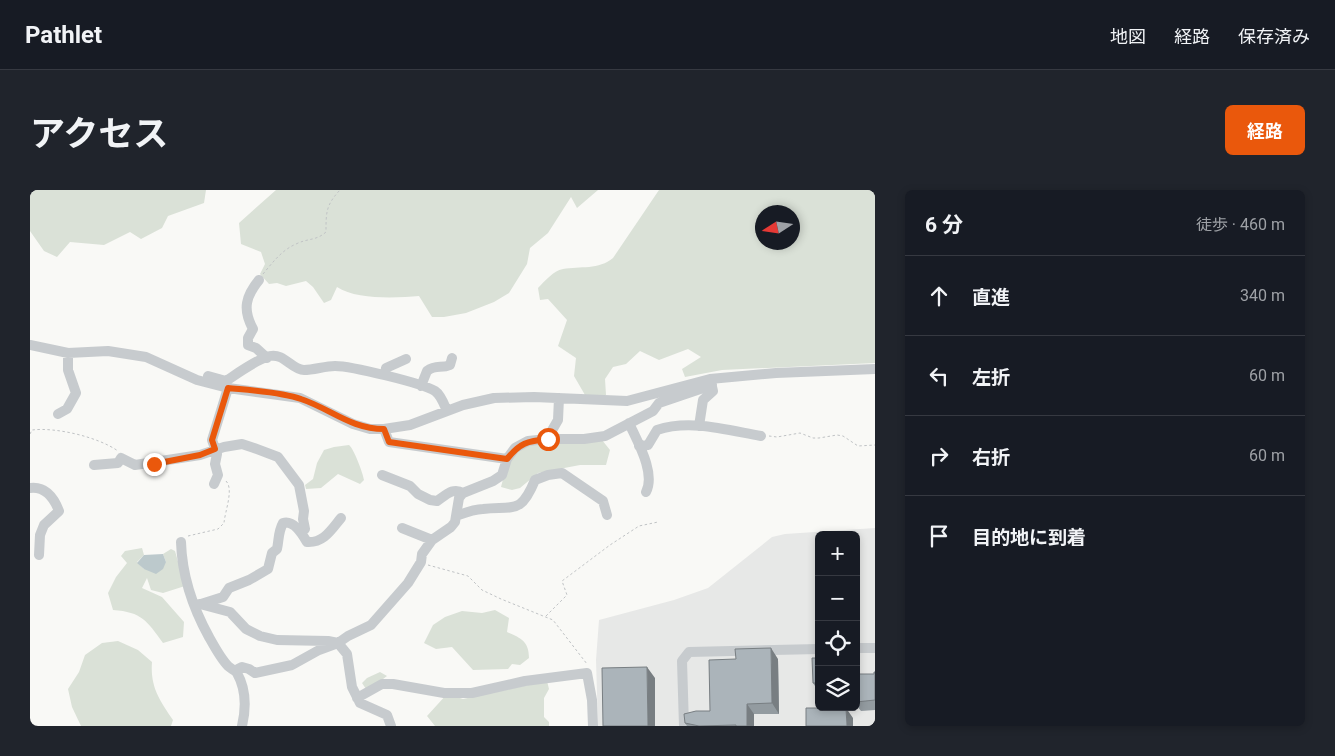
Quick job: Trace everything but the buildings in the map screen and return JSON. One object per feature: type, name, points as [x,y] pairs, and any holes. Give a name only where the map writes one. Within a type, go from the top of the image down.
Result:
[{"type":"street","points":[[259,280],[249,292],[247,318],[253,329],[248,338],[248,345],[256,348],[267,358]]},
{"type":"street","points":[[30,345],[68,353],[108,351],[146,357],[192,378],[228,388],[300,398],[353,424],[370,429],[384,429],[410,424],[463,405],[494,398],[627,401],[711,382],[776,373],[875,369]]},
{"type":"street","points":[[58,414],[67,409],[76,393],[68,370],[68,353]]},
{"type":"street","points":[[192,378],[196,373],[226,381],[248,366],[267,358],[278,356],[302,371],[335,366],[385,375],[434,390],[440,395],[447,410]]},
{"type":"street","points":[[421,386],[427,371],[438,365],[445,367],[450,364],[452,358]]},
{"type":"street","points":[[385,375],[386,368],[406,359]]},
{"type":"street","points":[[237,672],[242,667],[255,673],[292,665],[371,625],[408,583],[421,562],[422,554],[432,540],[451,527],[456,516],[459,498],[463,494],[502,475],[507,459],[516,448],[528,441],[584,439],[605,436],[653,410],[659,403],[711,382]]},
{"type":"street","points":[[699,426],[702,400],[713,391],[711,382]]},
{"type":"street","points":[[214,484],[218,475],[215,464],[217,454],[212,440],[228,388]]},
{"type":"street","points":[[548,439],[558,420],[559,398]]},
{"type":"street","points":[[629,423],[643,454],[648,474],[649,486],[646,492]]},
{"type":"street","points":[[639,446],[648,445],[657,430],[671,425],[699,426],[761,436]]},
{"type":"street","points":[[384,429],[389,442],[507,459]]},
{"type":"street","points":[[94,465],[118,463],[121,458],[135,465],[154,464],[242,444],[278,457],[299,484],[304,511],[304,529],[301,533]]},
{"type":"street","points":[[456,516],[482,508],[500,509],[521,505],[528,497],[535,480],[548,475],[562,473],[603,501],[607,515]]},
{"type":"street","points":[[382,475],[410,486],[418,494],[430,500],[437,501],[451,491],[459,491],[463,494]]},
{"type":"street","points":[[30,488],[37,487],[47,492],[55,499],[59,511],[44,525],[40,535],[39,555]]},
{"type":"street","points":[[197,605],[223,597],[229,588],[249,580],[268,569],[272,553],[277,549],[279,530],[283,523],[292,524],[308,542],[315,542],[325,538],[341,518]]},
{"type":"street","points":[[402,528],[432,540]]},
{"type":"street","points":[[181,542],[181,562],[210,640],[228,667],[237,672],[243,692],[245,713],[242,726]]},
{"type":"street","points":[[197,605],[230,612],[246,629],[260,636],[277,640],[328,641],[338,643],[347,654],[352,686],[360,703],[387,716],[391,726]]},
{"type":"street","points":[[860,648],[875,648]]},
{"type":"street","points":[[684,726],[682,661],[689,652],[815,649]]},
{"type":"street","points":[[357,698],[382,684],[393,684],[444,693],[472,692],[525,681],[587,672],[592,700],[593,726]]},
{"type":"path","points":[[259,280],[282,253],[297,243],[320,238],[326,232],[327,206],[340,190]]},
{"type":"path","points":[[30,434],[32,430],[41,429],[57,430],[81,436],[113,448],[120,453],[121,458]]},
{"type":"path","points":[[761,436],[777,437],[800,433],[813,438],[819,438],[837,435],[843,436],[858,446],[875,445]]},
{"type":"path","points":[[181,542],[183,537],[218,529],[224,523],[230,491],[229,484],[226,481],[214,484]]},
{"type":"path","points":[[546,617],[567,595],[562,581],[639,526],[658,522]]},
{"type":"path","points":[[421,562],[468,576],[482,590],[553,620],[587,662],[587,672]]},
{"type":"shaded area","points":[[30,190],[206,190],[204,203],[168,216],[162,228],[141,239],[130,232],[104,245],[70,242],[57,257],[44,251],[30,231]]},
{"type":"shaded area","points":[[276,190],[598,190],[577,208],[571,197],[548,233],[530,248],[527,264],[509,293],[494,302],[466,313],[432,317],[419,296],[365,296],[337,287],[331,300],[324,303],[313,287],[306,281],[286,286],[277,283],[269,284],[260,274],[265,264],[261,252],[241,244],[239,223]]},
{"type":"shaded area","points":[[659,190],[875,190],[875,363],[722,370],[685,377],[682,369],[701,357],[688,349],[659,360],[640,351],[626,364],[613,367],[605,379],[606,395],[585,395],[574,376],[576,358],[558,346],[567,320],[548,299],[540,300],[538,288],[559,270],[596,266],[613,258]]},
{"type":"shaded area","points":[[602,440],[610,450],[606,465],[580,465],[538,473],[520,488],[512,490],[501,487],[506,467],[512,457],[529,445]]},
{"type":"shaded area","points":[[349,445],[358,461],[364,480],[360,484],[338,474],[321,488],[306,489],[305,485],[313,479],[317,463],[324,450]]},
{"type":"shaded area","points":[[875,528],[875,726],[598,726],[596,660],[599,620],[674,600],[708,588],[772,537],[815,532],[815,711],[860,711],[860,531],[830,531]]},
{"type":"shaded area","points":[[142,548],[144,555],[137,562],[144,569],[166,562],[163,554],[171,549],[175,551],[185,586],[163,593],[151,590],[147,578],[142,588],[162,597],[184,622],[183,637],[163,643],[143,619],[131,613],[113,610],[108,593],[116,577],[127,563],[121,556],[125,551]]},
{"type":"shaded area","points":[[163,554],[166,562],[163,569],[156,574],[144,569],[137,563],[144,555]]},
{"type":"shaded area","points":[[495,610],[509,618],[507,632],[520,638],[528,648],[529,658],[520,665],[512,664],[508,669],[473,670],[452,647],[436,649],[424,643],[433,625],[445,617],[462,611],[482,613]]},
{"type":"shaded area","points":[[118,641],[138,650],[152,662],[154,686],[160,700],[173,720],[171,726],[81,726],[72,707],[68,689],[79,672],[85,655],[102,643]]},
{"type":"shaded area","points":[[380,672],[387,676],[366,689],[362,683],[367,678]]},
{"type":"shaded area","points":[[547,681],[549,689],[544,698],[544,717],[549,722],[549,726],[435,726],[427,716],[447,694],[463,699]]},
{"type":"route","points":[[154,464],[200,455],[215,449],[212,440],[228,388],[300,398],[353,424],[370,429],[384,429],[389,442],[507,459],[516,448],[528,441],[548,439]]}]
